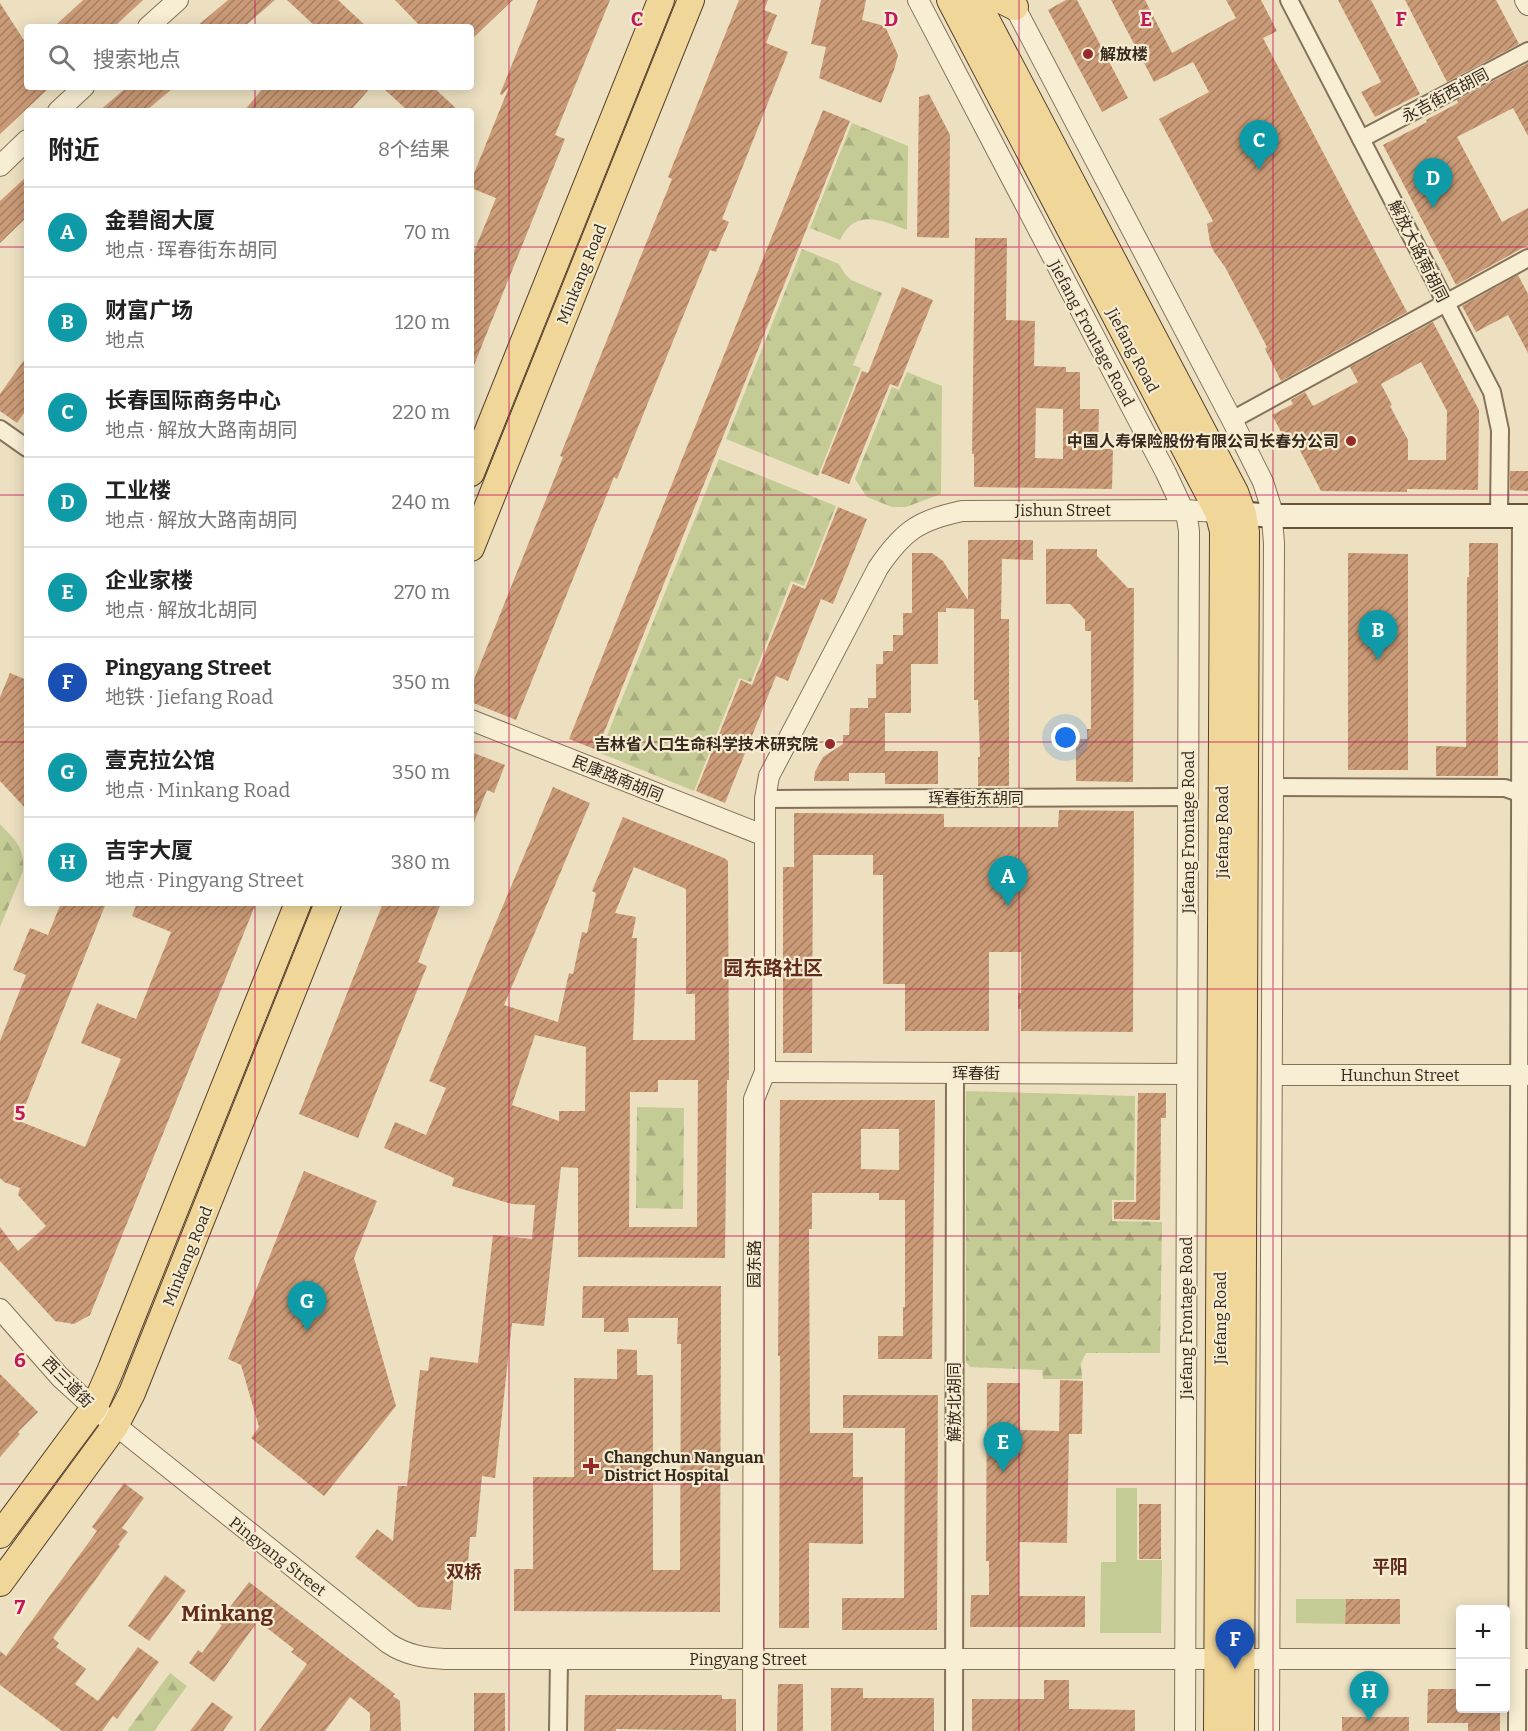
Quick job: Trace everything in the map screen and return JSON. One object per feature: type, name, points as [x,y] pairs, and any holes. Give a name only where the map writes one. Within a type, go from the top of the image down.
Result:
[{"type":"main road","name":"Minkang Road","points":[[474,456],[478,433],[661,0]]},
{"type":"main road","name":"Minkang Road","points":[[474,541],[691,0]]},
{"type":"main road","name":"Jiefang Road","points":[[950,0],[1246,544],[1230,1659],[1217,1731]]},
{"type":"main road","name":"Jiefang Road","points":[[976,0],[1235,492],[1231,513]]},
{"type":"main road","name":"Jishun Street","points":[[1231,513],[1273,516],[1516,516]]},
{"type":"main road","name":"Minkang Road","points":[[0,1535],[94,1408],[297,906]]},
{"type":"main road","name":"Minkang Road","points":[[0,1583],[115,1426],[132,1393],[327,906]]},
{"type":"main road","name":"Jiefang Road","points":[[1230,1659],[1241,1731]]},
{"type":"street","points":[[151,24],[178,0]]},
{"type":"street","name":"Jiefang Frontage Road","points":[[918,0],[1166,473],[1187,518],[1189,531],[1185,1731]]},
{"type":"street","name":"解放大路南胡同","points":[[1289,0],[1492,392],[1516,516],[1524,795],[1523,1363],[1517,1731]]},
{"type":"street","points":[[1525,0],[1528,5]]},
{"type":"street","points":[[1014,2],[1232,420],[1263,482],[1273,516],[1269,1731]]},
{"type":"street","name":"永吉街西胡同","points":[[1361,139],[1528,51]]},
{"type":"street","points":[[66,108],[81,90]]},
{"type":"street","points":[[0,166],[24,143]]},
{"type":"street","points":[[1232,420],[1528,258]]},
{"type":"street","points":[[0,429],[24,446]]},
{"type":"street","name":"Jishun Street","points":[[765,799],[769,776],[878,568],[897,543],[919,525],[939,515],[962,511],[1183,510],[1231,513]]},
{"type":"street","name":"民康路南胡同","points":[[474,721],[765,836]]},
{"type":"street","points":[[1273,787],[1505,788],[1524,795]]},
{"type":"street","name":"珲春街东胡同","points":[[765,799],[1188,796]]},
{"type":"street","name":"园东路","points":[[753,1731],[754,1099],[765,1072],[765,799]]},
{"type":"street","name":"珲春街","points":[[765,1072],[1187,1074]]},
{"type":"street","name":"解放北胡同","points":[[954,1731],[955,1073]]},
{"type":"street","name":"Hunchun Street","points":[[1272,1075],[1524,1075]]},
{"type":"street","name":"西三道街","points":[[0,1310],[60,1377],[115,1426]]},
{"type":"street","name":"Pingyang Street","points":[[115,1426],[388,1643],[412,1655],[429,1658],[1456,1659]]},
{"type":"street","points":[[558,1731],[559,1659]]},
{"type":"green space","points":[[852,123],[908,146],[907,230],[878,220],[861,220],[846,230],[840,240],[810,228]]},
{"type":"green space","points":[[802,249],[839,264],[851,280],[882,293],[853,365],[861,368],[818,476],[726,439]]},
{"type":"green space","points":[[907,372],[942,386],[941,494],[906,507],[892,507],[867,497],[855,479],[892,387],[899,390]]},
{"type":"green space","points":[[719,459],[836,506],[804,586],[791,581],[751,682],[739,678],[694,791],[600,753]]},
{"type":"green space","points":[[0,824],[21,850],[23,871],[0,927]]},
{"type":"green space","points":[[966,1091],[1135,1096],[1134,1200],[1112,1200],[1112,1221],[1162,1222],[1160,1353],[1086,1353],[1081,1363],[1082,1379],[1043,1379],[1042,1370],[970,1367],[966,1362]]},
{"type":"green space","points":[[637,1107],[684,1108],[683,1209],[636,1208]]},
{"type":"green space","points":[[1116,1488],[1137,1488],[1137,1560],[1162,1560],[1161,1633],[1100,1633],[1101,1562],[1116,1562]]},
{"type":"green space","points":[[1296,1599],[1346,1599],[1345,1624],[1296,1623]]},
{"type":"green space","points":[[170,1673],[187,1686],[154,1731],[127,1731]]},
{"type":"building","points":[[83,0],[143,0],[117,24],[57,24]]},
{"type":"building","points":[[228,0],[275,0],[247,24],[200,24]]},
{"type":"building","points":[[287,0],[338,0],[364,24],[313,24]]},
{"type":"building","points":[[395,0],[513,0],[474,37],[474,24],[418,24]]},
{"type":"building","points":[[538,0],[610,0],[555,135],[565,139],[474,365],[474,252],[496,198],[474,189],[474,174],[509,87],[502,95],[500,94]]},
{"type":"building","points":[[739,0],[768,0],[764,10],[777,15],[766,43],[788,52],[722,219],[729,222],[716,252],[710,250],[617,479],[614,477],[516,720],[474,703],[474,680],[563,457],[560,456],[672,179],[668,177]]},
{"type":"building","points":[[821,0],[866,0],[862,20],[885,26],[898,55],[881,103],[819,78],[826,47],[811,44]]},
{"type":"building","name":"解放楼","points":[[1066,0],[1077,0],[1128,98],[1102,112],[1048,10]]},
{"type":"building","points":[[1111,0],[1145,0],[1172,53],[1236,18],[1226,0],[1261,0],[1277,31],[1263,38],[1407,312],[1281,381],[1265,349],[1267,347],[1225,267],[1214,252],[1207,224],[1213,221],[1159,119],[1209,92],[1193,62],[1154,82]]},
{"type":"building","points":[[1338,0],[1371,0],[1420,94],[1375,117],[1361,92],[1381,82]]},
{"type":"building","points":[[1405,0],[1496,0],[1519,44],[1447,82]]},
{"type":"building","points":[[0,3],[24,40],[24,90],[47,90],[28,108],[24,108],[24,111],[0,134]]},
{"type":"building","points":[[1528,63],[1528,136],[1513,108],[1457,137],[1502,222],[1528,208],[1528,245],[1456,285],[1383,145],[1427,122],[1426,120],[1458,103],[1457,100]]},
{"type":"building","points":[[124,90],[170,90],[150,108],[102,108]]},
{"type":"building","points":[[262,90],[368,90],[353,108],[246,108]]},
{"type":"building","points":[[385,90],[436,90],[456,108],[405,108]]},
{"type":"building","points":[[929,94],[950,135],[949,238],[917,237],[919,97]]},
{"type":"building","points":[[823,110],[850,121],[597,750],[569,739]]},
{"type":"building","points":[[24,179],[24,220],[0,243],[0,201]]},
{"type":"building","points":[[975,238],[1007,238],[1006,320],[1035,321],[1034,366],[1066,367],[1066,372],[1080,372],[1080,409],[1099,409],[1098,449],[1113,449],[1112,489],[974,487],[974,454],[972,454]],"holes":[[[1036,408],[1063,409],[1063,459],[1035,458]]]},
{"type":"building","points":[[1518,275],[1528,294],[1528,353],[1508,315],[1476,332],[1462,306]]},
{"type":"building","points":[[902,287],[933,300],[898,387],[890,384],[849,484],[821,473],[862,371],[868,373]]},
{"type":"building","points":[[1433,322],[1479,410],[1478,490],[1321,491],[1294,439],[1287,443],[1272,415],[1293,404],[1291,400],[1305,392],[1313,406],[1358,382],[1350,367]],"holes":[[[1421,362],[1447,411],[1446,460],[1408,460],[1408,440],[1381,384]]]},
{"type":"building","points":[[24,360],[24,413],[17,423],[0,411],[0,394]]},
{"type":"building","points":[[1510,471],[1528,471],[1528,491],[1510,490]]},
{"type":"building","points":[[838,507],[867,519],[833,604],[821,599],[788,681],[776,676],[725,803],[696,791],[741,680],[752,685],[793,584],[805,589]]},
{"type":"building","points":[[968,540],[1033,540],[1033,560],[1002,559],[1001,619],[1009,619],[1009,786],[978,786],[978,757],[980,757],[978,700],[974,700],[974,609],[946,608],[946,612],[938,612],[938,664],[911,664],[911,713],[885,713],[885,751],[938,751],[938,784],[885,784],[885,773],[849,773],[849,781],[814,781],[815,772],[823,757],[843,744],[843,735],[849,735],[850,708],[868,708],[868,698],[876,698],[876,664],[883,664],[883,651],[893,651],[893,635],[903,635],[903,613],[912,613],[912,553],[932,553],[943,561],[968,600]]},
{"type":"building","points":[[1469,543],[1498,543],[1498,776],[1436,776],[1436,746],[1466,747]]},
{"type":"building","points":[[1046,549],[1097,549],[1097,556],[1128,588],[1134,588],[1133,782],[1076,781],[1076,739],[1087,739],[1087,729],[1091,729],[1091,631],[1085,631],[1085,620],[1070,604],[1046,604]]},
{"type":"building","points":[[1348,553],[1408,554],[1408,770],[1348,770]]},
{"type":"building","points":[[10,673],[24,679],[24,807],[0,781],[0,697]]},
{"type":"building","points":[[474,753],[505,765],[494,793],[487,790],[474,822]]},
{"type":"building","points":[[553,787],[590,803],[504,1005],[558,1022],[569,973],[573,974],[582,932],[587,933],[596,893],[592,891],[623,817],[728,861],[729,1080],[727,1080],[725,1258],[578,1257],[578,1168],[561,1167],[544,1326],[512,1323],[495,1478],[482,1476],[476,1537],[470,1537],[467,1577],[454,1576],[451,1610],[418,1607],[355,1557],[377,1529],[393,1541],[398,1486],[407,1486],[420,1370],[428,1371],[430,1357],[478,1363],[493,1235],[532,1239],[535,1205],[512,1204],[452,1186],[454,1178],[384,1148],[395,1122],[426,1135],[446,1088],[429,1081]],"holes":[[[634,867],[686,889],[686,994],[695,994],[695,1040],[633,1040],[637,938],[632,938],[636,917],[615,913]],[[535,1035],[586,1047],[585,1111],[559,1111],[559,1121],[512,1105]],[[658,1080],[698,1080],[697,1227],[629,1227],[630,1092],[658,1092]]]},
{"type":"building","points":[[1059,810],[1134,811],[1133,1032],[1021,1031],[1018,993],[1021,993],[1021,952],[989,952],[989,1031],[905,1031],[905,984],[883,984],[883,875],[873,875],[873,855],[813,855],[812,1053],[783,1053],[783,867],[794,867],[794,813],[944,814],[944,827],[1058,827]]},
{"type":"building","points":[[60,906],[105,906],[19,1121],[85,1147],[121,1059],[81,1043],[97,1003],[136,1019],[171,932],[132,916],[136,906],[255,906],[90,1315],[74,1324],[55,1321],[0,1261],[0,1227],[18,1251],[46,1226],[18,1195],[20,1188],[0,1178],[0,1041],[26,975],[13,970],[30,928],[48,935]]},
{"type":"building","points":[[382,906],[440,906],[418,962],[427,966],[358,1138],[299,1114]]},
{"type":"building","points":[[1138,1093],[1166,1093],[1166,1118],[1161,1118],[1160,1220],[1114,1219],[1114,1202],[1136,1202]]},
{"type":"building","points":[[780,1100],[935,1100],[932,1359],[878,1359],[878,1336],[903,1336],[905,1200],[879,1200],[879,1193],[812,1193],[812,1229],[809,1229],[810,1433],[853,1433],[853,1477],[863,1477],[863,1544],[809,1543],[809,1628],[779,1628],[780,1356],[778,1356]],"holes":[[[861,1129],[899,1129],[899,1170],[861,1169]]]},
{"type":"building","points":[[304,1171],[377,1201],[354,1258],[396,1406],[324,1496],[251,1438],[259,1427],[241,1365],[228,1359]]},
{"type":"building","points":[[583,1286],[721,1286],[720,1612],[514,1611],[514,1569],[533,1569],[533,1477],[574,1477],[574,1378],[617,1379],[617,1349],[637,1350],[637,1375],[653,1375],[653,1570],[680,1570],[681,1344],[677,1344],[678,1318],[628,1318],[629,1332],[604,1332],[604,1318],[582,1318]]},
{"type":"building","points":[[0,1374],[38,1412],[18,1432],[20,1434],[0,1457]]},
{"type":"building","points":[[1060,1380],[1083,1381],[1082,1434],[1069,1434],[1067,1543],[1019,1542],[1019,1596],[1085,1596],[1085,1627],[970,1627],[971,1595],[989,1595],[989,1561],[986,1561],[987,1383],[1020,1383],[1020,1430],[1059,1431]]},
{"type":"building","points":[[843,1395],[938,1395],[937,1630],[842,1630],[842,1598],[904,1598],[905,1428],[843,1428]]},
{"type":"building","points":[[124,1483],[144,1498],[122,1528],[128,1532],[118,1545],[120,1546],[53,1638],[59,1643],[56,1647],[86,1669],[75,1684],[98,1701],[138,1647],[159,1662],[117,1719],[113,1716],[102,1731],[62,1731],[0,1685],[0,1651],[6,1656],[97,1531],[92,1527]]},
{"type":"building","points":[[1139,1504],[1161,1504],[1161,1559],[1139,1559]]},
{"type":"building","points":[[165,1575],[186,1591],[149,1641],[128,1626]]},
{"type":"building","points":[[249,1582],[395,1694],[393,1696],[400,1701],[401,1731],[370,1731],[370,1713],[350,1697],[325,1731],[259,1731],[307,1664],[291,1652],[294,1649],[258,1621],[214,1682],[189,1663],[198,1650],[202,1653],[222,1625],[218,1623]]},
{"type":"building","points":[[1346,1599],[1400,1599],[1400,1624],[1345,1624]]},
{"type":"building","points":[[1044,1680],[1069,1680],[1069,1709],[1135,1710],[1135,1731],[972,1731],[972,1699],[1044,1699]]},
{"type":"building","points":[[778,1684],[803,1684],[803,1731],[777,1731]]},
{"type":"building","points":[[831,1688],[863,1688],[863,1698],[934,1698],[934,1731],[831,1731]]},
{"type":"building","points":[[1428,1689],[1456,1689],[1456,1713],[1500,1713],[1500,1731],[1468,1731],[1468,1723],[1427,1723]]},
{"type":"building","points":[[474,1693],[505,1693],[505,1731],[474,1731]]},
{"type":"building","points":[[585,1695],[722,1695],[722,1699],[736,1699],[736,1731],[616,1729],[616,1731],[584,1731]]},
{"type":"building","points":[[212,1702],[233,1717],[223,1731],[190,1731]]},
{"type":"building","points":[[1342,1717],[1409,1717],[1409,1731],[1342,1731]]},
{"type":"place","name":"解放楼","points":[[1088,54]]},
{"type":"place","name":"长春国际商务中心","points":[[1259,170]]},
{"type":"place","name":"工业楼","points":[[1433,208]]},
{"type":"place","name":"中国人寿保险股份有限公司长春分公司","points":[[1351,441]]},
{"type":"place","name":"财富广场","points":[[1378,660]]},
{"type":"place","name":"吉林省人口生命科学技术研究院","points":[[830,744]]},
{"type":"place","name":"金碧阁大厦","points":[[1008,906]]},
{"type":"place","name":"壹克拉公馆","points":[[307,1331]]},
{"type":"place","name":"Changchun Nanguan District Hospital","points":[[591,1466]]},
{"type":"place","name":"企业家楼","points":[[1003,1472]]},
{"type":"place","name":"Pingyang Street","points":[[1235,1669]]},
{"type":"place","name":"吉宇大厦","points":[[1369,1721]]},
{"type":"district","name":"园东路社区","points":[[773,968]]},
{"type":"district","name":"平阳","points":[[1390,1567]]},
{"type":"district","name":"双桥","points":[[464,1572]]},
{"type":"district","name":"Minkang","points":[[227,1613]]}]
